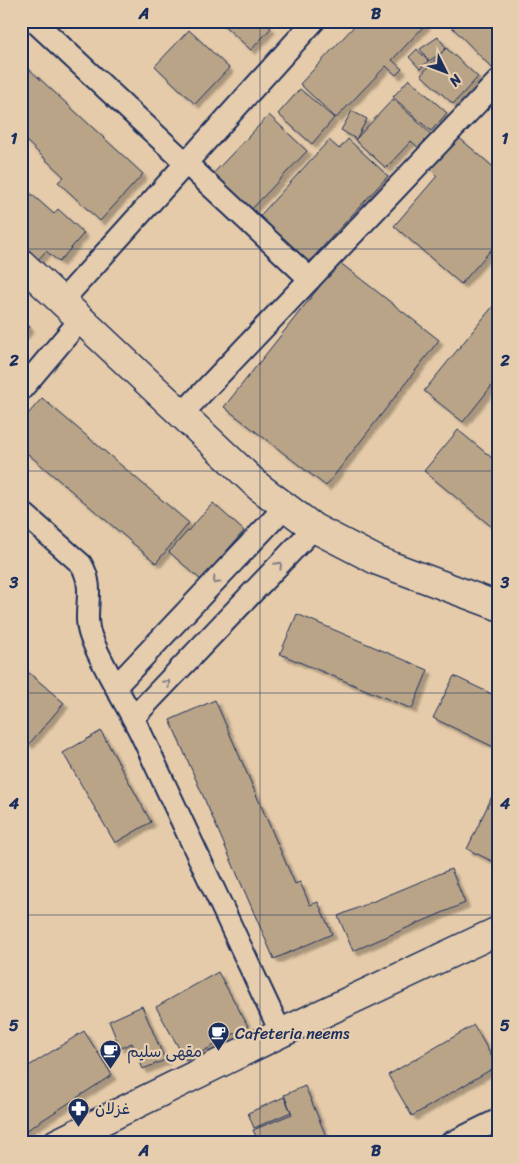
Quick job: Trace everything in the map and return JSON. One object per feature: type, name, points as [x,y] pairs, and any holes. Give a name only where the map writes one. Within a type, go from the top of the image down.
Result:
[{"type":"street","points":[[21,390],[72,309],[186,163],[314,21]]},
{"type":"street","points":[[39,23],[310,279]]},
{"type":"street","points":[[182,414],[498,82]]},
{"type":"street","points":[[21,263],[259,487],[314,528],[378,561],[498,606]]},
{"type":"street","points":[[116,686],[285,507]]},
{"type":"street","points":[[21,511],[81,564],[86,572],[90,589],[88,627],[133,718],[281,1033]]},
{"type":"street","points":[[133,718],[314,528]]},
{"type":"street","points":[[57,1143],[281,1033],[498,931]]},
{"type":"street","points":[[451,1143],[498,1120]]},
{"type":"building","points":[[219,21],[263,21],[271,28],[251,50]]},
{"type":"building","points":[[359,21],[423,21],[426,24],[392,60],[402,69],[396,75],[386,66],[336,118],[300,84]]},
{"type":"building","points":[[446,21],[498,21],[498,66],[494,70]]},
{"type":"building","points":[[189,30],[229,68],[195,104],[155,66]]},
{"type":"building","points":[[438,37],[447,49],[429,61],[420,49]]},
{"type":"building","points":[[446,48],[478,77],[453,104],[421,75]]},
{"type":"building","points":[[417,49],[428,61],[420,69],[409,57]]},
{"type":"building","points":[[21,62],[27,68],[21,75]]},
{"type":"building","points":[[29,69],[143,174],[100,221],[58,182],[64,177],[21,136],[21,78]]},
{"type":"building","points":[[409,79],[447,113],[431,131],[393,97]]},
{"type":"building","points":[[300,89],[334,118],[312,144],[278,114]]},
{"type":"building","points":[[393,99],[432,135],[419,148],[411,141],[386,168],[355,140]]},
{"type":"building","points":[[352,111],[367,119],[356,139],[341,130]]},
{"type":"building","points":[[269,115],[307,151],[245,216],[207,180]]},
{"type":"building","points":[[457,136],[498,171],[498,242],[461,284],[394,226],[437,176],[429,168]]},
{"type":"building","points":[[348,139],[388,176],[306,265],[256,220],[329,140],[339,149]]},
{"type":"building","points":[[21,185],[54,214],[58,209],[84,233],[59,262],[46,251],[35,263],[21,251]]},
{"type":"building","points":[[339,262],[439,340],[326,486],[224,407]]},
{"type":"building","points":[[498,300],[498,378],[463,422],[424,391]]},
{"type":"building","points":[[21,319],[30,327],[21,337]]},
{"type":"building","points":[[42,398],[189,523],[156,563],[21,448],[21,422]]},
{"type":"building","points":[[458,430],[498,463],[498,532],[424,471]]},
{"type":"building","points":[[213,503],[244,531],[201,580],[169,552]]},
{"type":"building","points":[[297,614],[428,670],[412,709],[280,654]]},
{"type":"building","points":[[21,666],[64,703],[29,744],[21,738]]},
{"type":"building","points":[[454,676],[498,697],[498,749],[433,718]]},
{"type":"building","points":[[215,700],[295,884],[300,882],[310,905],[318,902],[332,934],[274,959],[170,720]]},
{"type":"building","points":[[101,731],[151,822],[115,843],[63,753]]},
{"type":"building","points":[[498,784],[498,864],[467,849]]},
{"type":"building","points":[[451,869],[465,903],[353,951],[338,916]]},
{"type":"building","points":[[218,972],[248,1026],[186,1061],[156,1007]]},
{"type":"building","points":[[142,1006],[165,1060],[143,1069],[132,1043],[120,1048],[109,1021]]},
{"type":"building","points":[[474,1025],[497,1066],[412,1116],[388,1075]]},
{"type":"building","points":[[84,1031],[112,1075],[21,1134],[21,1071]]},
{"type":"building","points":[[305,1086],[329,1143],[259,1143],[253,1130],[292,1114],[284,1095]]},
{"type":"building","points":[[284,1097],[291,1112],[254,1128],[248,1113]]},
{"type":"place","name":"Cafeteria neems","points":[[219,1052]]},
{"type":"place","name":"مقهى سليم","points":[[111,1070]]},
{"type":"place","name":"غزلان","points":[[79,1127]]}]
